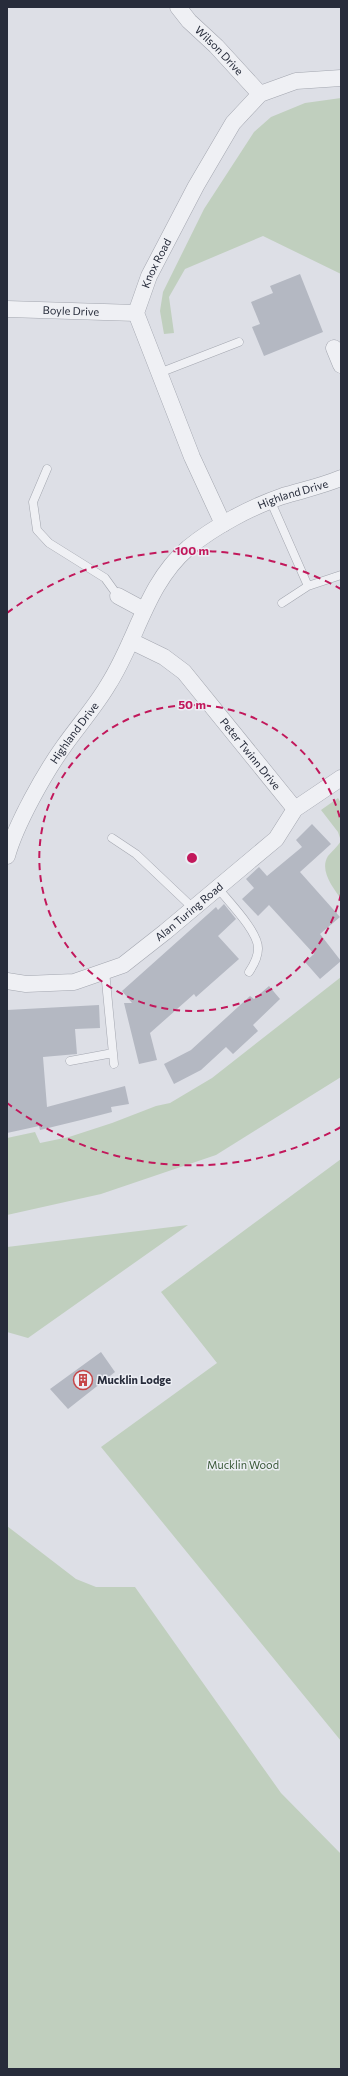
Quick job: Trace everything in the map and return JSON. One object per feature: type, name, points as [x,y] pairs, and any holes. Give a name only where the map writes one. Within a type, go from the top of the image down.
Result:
[{"type":"street","name":"Wilson Drive","points":[[178,7],[189,22],[216,46],[260,94]]},
{"type":"street","name":"Knox Road","points":[[136,313],[149,276],[196,186],[233,123],[260,94],[296,81],[341,78]]},
{"type":"street","name":"Boyle Drive","points":[[7,309],[136,313]]},
{"type":"street","points":[[136,313],[192,457],[223,524]]},
{"type":"street","points":[[334,348],[341,365]]},
{"type":"street","name":"Highland Drive","points":[[7,856],[9,838],[62,748],[108,685],[131,640],[144,610],[167,570],[188,548],[223,524],[271,502],[341,478]]},
{"type":"street","points":[[118,596],[144,610]]},
{"type":"street","name":"Peter Twinn Drive","points":[[131,640],[164,657],[184,672],[295,809]]},
{"type":"street","name":"Alan Turing Road","points":[[7,981],[26,984],[74,982],[123,965],[165,932],[276,839],[295,809],[341,778]]},
{"type":"lane","points":[[159,373],[239,342]]},
{"type":"lane","points":[[47,469],[33,502],[37,530],[49,543],[105,578],[118,596]]},
{"type":"lane","points":[[271,502],[308,586]]},
{"type":"lane","points":[[282,603],[308,586],[341,575]]},
{"type":"lane","points":[[112,838],[136,854],[193,908]]},
{"type":"lane","points":[[217,887],[256,936],[258,949],[253,967],[249,972]]},
{"type":"lane","points":[[105,971],[114,1064]]},
{"type":"lane","points":[[70,1060],[113,1053]]},
{"type":"green space","points":[[341,98],[341,274],[263,236],[185,269],[169,297],[174,333],[164,334],[160,311],[163,292],[204,209],[254,132],[271,117],[305,103]]},
{"type":"green space","points":[[338,798],[341,803],[341,841],[338,832],[321,810]]},
{"type":"green space","points":[[341,841],[341,899],[328,879],[325,867],[328,856]]},
{"type":"green space","points":[[341,977],[341,1077],[216,1155],[101,1194],[7,1215],[7,1138],[35,1132],[40,1143],[69,1137],[112,1123],[156,1106],[170,1103],[212,1078]]},
{"type":"green space","name":"Mucklin Wood","points":[[341,1159],[341,1741],[101,1447],[217,1363],[161,1292]]},
{"type":"green space","points":[[188,1225],[28,1338],[7,1332],[7,1247]]},
{"type":"green space","points":[[7,1526],[76,1579],[96,1587],[135,1587],[281,1793],[341,1854],[341,2069],[7,2069]]},
{"type":"building","points":[[300,274],[323,332],[264,356],[252,327],[260,324],[251,302],[273,293],[270,286]]},
{"type":"building","points":[[312,824],[331,844],[300,872],[340,917],[320,934],[341,961],[320,979],[305,962],[314,954],[269,905],[258,916],[242,899],[254,888],[246,879],[259,867],[267,876],[302,847],[296,840]]},
{"type":"building","points":[[224,904],[236,919],[218,936],[239,959],[196,997],[194,994],[150,1033],[157,1060],[139,1064],[124,1003],[132,1003],[122,991],[216,907],[218,910]]},
{"type":"building","points":[[269,986],[280,999],[253,1025],[258,1031],[233,1054],[226,1047],[201,1070],[174,1084],[164,1064],[191,1050],[250,996],[254,999]]},
{"type":"building","points":[[99,1005],[100,1028],[75,1029],[77,1054],[43,1057],[47,1107],[125,1086],[129,1104],[111,1107],[112,1112],[40,1130],[39,1126],[7,1133],[7,1010]]},
{"type":"building","name":"Mucklin Lodge","points":[[101,1352],[115,1372],[68,1409],[50,1389]]},
{"type":"place","name":"Mucklin Lodge","points":[[83,1380]]}]
